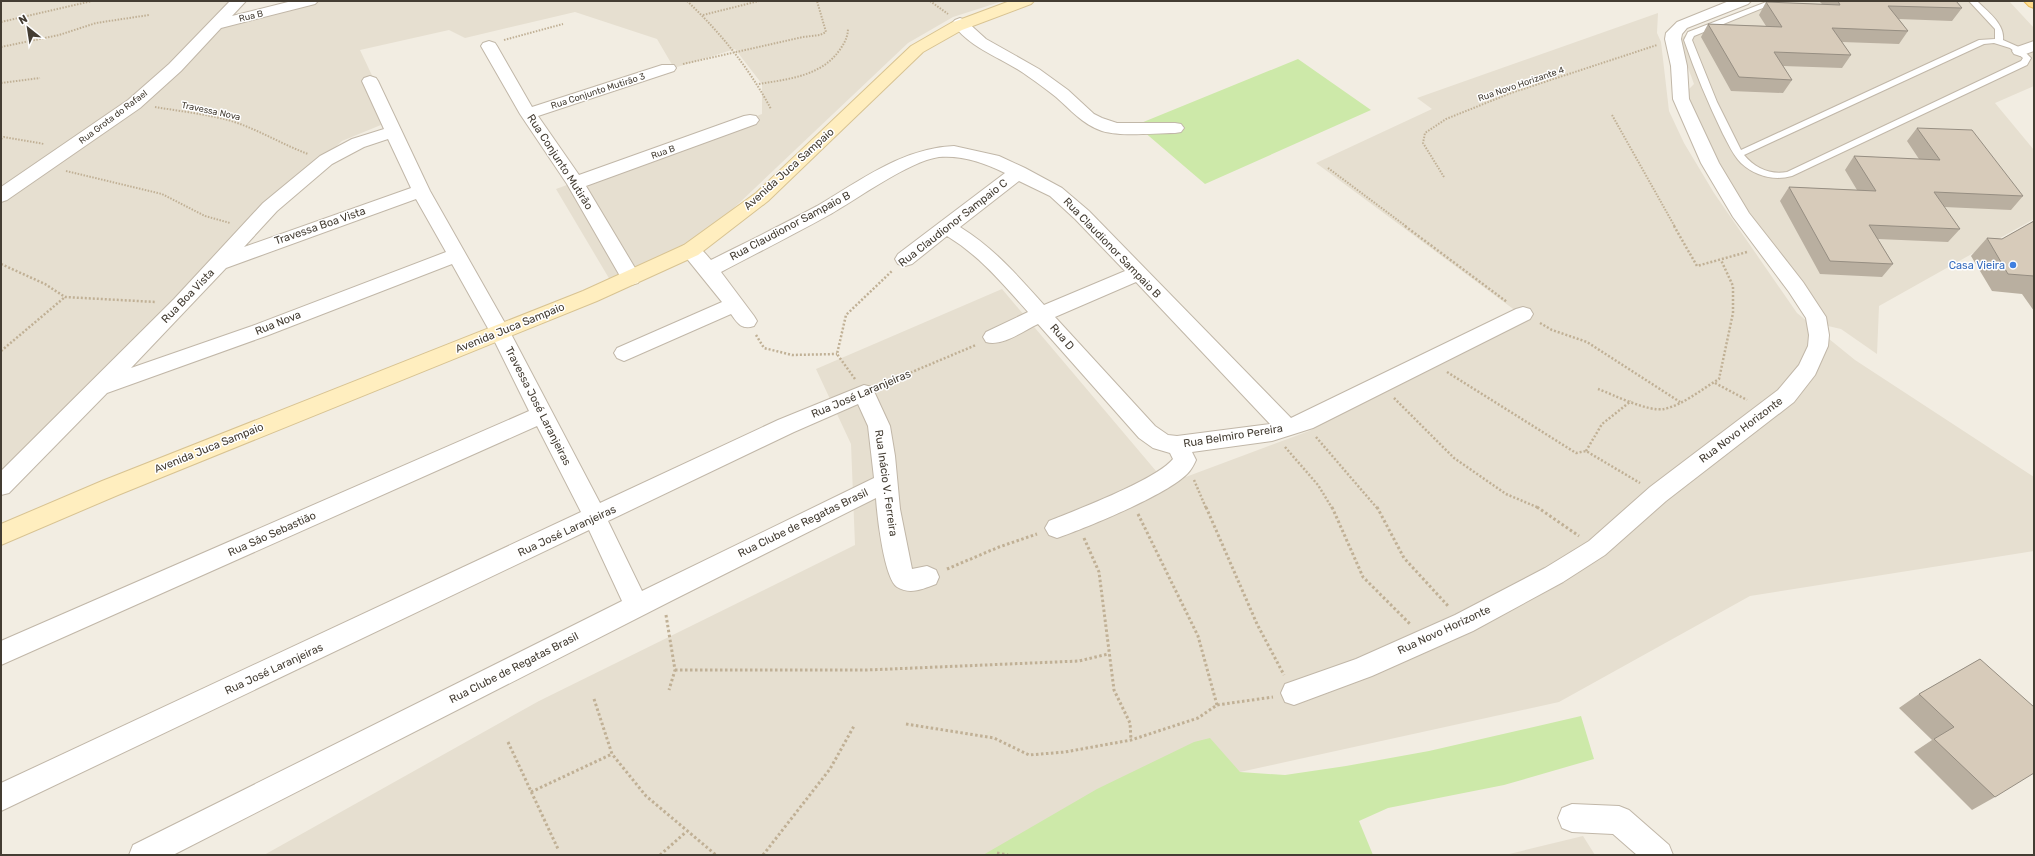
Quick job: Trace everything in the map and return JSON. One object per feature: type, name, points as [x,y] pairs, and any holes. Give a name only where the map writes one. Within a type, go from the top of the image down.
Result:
[{"type":"main road","name":"Avenida Juca Sampaio","points":[[1,535],[125,482],[500,332],[630,278],[691,250],[762,197],[917,49],[937,35],[960,23],[985,13],[1026,1]]},
{"type":"street","name":"Rua Grota do Rafael","points":[[1,196],[134,103],[238,1]]},
{"type":"street","name":"Rua B","points":[[215,25],[310,1]]},
{"type":"street","points":[[1673,39],[1674,33],[1682,25],[1743,1]]},
{"type":"street","points":[[960,23],[980,42],[1033,72],[1062,94],[1092,120],[1102,125],[1118,128],[1175,128]]},
{"type":"street","name":"Rua Novo Horizonte","points":[[1294,693],[1363,668],[1426,639],[1464,624],[1554,575],[1597,548],[1658,494],[1786,396],[1808,368],[1818,346],[1819,335],[1816,317],[1796,287],[1742,217],[1710,163],[1681,98],[1679,66],[1673,39]]},
{"type":"street","name":"Rua Conjunto Mutirão","points":[[489,46],[528,114],[575,184],[630,278]]},
{"type":"street","name":"Rua Conjunto Mutirão 3","points":[[528,114],[668,68]]},
{"type":"street","name":"Travessa José Laranjeiras","points":[[370,81],[421,191],[500,332],[543,414],[595,517],[637,606]]},
{"type":"street","name":"Rua B","points":[[575,184],[750,120]]},
{"type":"street","name":"Rua Boa Vista","points":[[1,486],[181,304],[270,207],[326,160],[358,143],[393,132]]},
{"type":"street","name":"Rua Claudionor Sampaio B","points":[[709,270],[822,211],[906,162],[921,156],[935,152],[954,152],[993,160],[1056,192],[1082,215],[1137,274],[1288,427]]},
{"type":"street","name":"Rua Claudionor Sampaio C","points":[[904,259],[1019,172]]},
{"type":"street","name":"Travessa Boa Vista","points":[[220,263],[421,191]]},
{"type":"street","name":"Rua D","points":[[946,227],[974,244],[996,264],[1147,432],[1157,441],[1166,444],[1181,453]]},
{"type":"street","points":[[691,250],[709,270],[747,320]]},
{"type":"street","name":"Rua Nova","points":[[99,387],[245,336],[457,255]]},
{"type":"street","points":[[993,337],[1042,314],[1137,274]]},
{"type":"street","points":[[624,353],[735,304]]},
{"type":"street","name":"Rua Belmiro Pereira","points":[[1066,524],[1129,496],[1175,473],[1184,465],[1181,453],[1288,427],[1381,385],[1428,360],[1523,314]]},
{"type":"street","name":"Rua Inácio V. Ferreira","points":[[864,392],[879,426],[884,456],[888,509],[902,576],[910,582],[927,577]]},
{"type":"street","name":"Rua José Laranjeiras","points":[[1,797],[786,426],[864,392]]},
{"type":"street","name":"Rua São Sebastião","points":[[1,653],[543,414]]},
{"type":"street","name":"Rua Clube de Regatas Brasil","points":[[143,855],[662,593],[885,483]]},
{"type":"street","points":[[1572,818],[1620,820],[1659,855]]},
{"type":"lane","points":[[1776,1],[1691,34],[1688,38],[1703,83],[1739,154],[1745,162],[1763,172],[1782,176],[1789,174],[2028,55]]},
{"type":"lane","points":[[1973,1],[1998,28],[2000,32],[1999,42]]},
{"type":"lane","points":[[1739,154],[1982,42],[1999,42],[2028,55]]},
{"type":"path","points":[[1,22],[92,1]]},
{"type":"path","points":[[687,1],[703,15],[734,51],[759,84],[771,109]]},
{"type":"path","points":[[703,15],[759,1]]},
{"type":"path","points":[[668,68],[734,51],[820,35],[826,32],[817,1]]},
{"type":"path","points":[[930,1],[960,23]]},
{"type":"path","points":[[1,47],[59,35],[96,23],[149,15]]},
{"type":"path","points":[[489,46],[504,40],[563,24]]},
{"type":"path","points":[[759,84],[807,75],[827,65],[840,51],[849,34],[848,28]]},
{"type":"path","name":"Rua Novo Horizante 4","points":[[1444,177],[1423,143],[1425,132],[1446,119],[1511,93],[1592,68],[1673,39]]},
{"type":"path","points":[[1,83],[40,78]]},
{"type":"path","name":"Travessa Nova","points":[[134,103],[233,122],[245,126],[284,145],[326,160]]},
{"type":"path","points":[[1612,115],[1697,266],[1764,247]]},
{"type":"path","points":[[1,139],[4,138],[71,148]]},
{"type":"path","points":[[44,166],[162,194],[205,216],[250,228]]},
{"type":"path","points":[[1328,168],[1523,314],[1552,330],[1587,342],[1680,402]]},
{"type":"path","name":"Rua Claudionor Sampaio C","points":[[837,354],[846,315],[904,259]]},
{"type":"path","points":[[1598,389],[1647,407],[1663,409],[1680,402],[1715,383],[1719,379],[1733,313],[1733,286],[1721,260]]},
{"type":"path","points":[[1,264],[45,284],[65,297],[181,304]]},
{"type":"path","points":[[1,352],[65,297]]},
{"type":"path","points":[[747,320],[764,348],[792,355],[837,354],[864,392]]},
{"type":"path","name":"Rua José Laranjeiras","points":[[864,392],[993,337]]},
{"type":"path","points":[[1428,360],[1576,453],[1586,451],[1658,494]]},
{"type":"path","points":[[1715,383],[1766,411]]},
{"type":"path","points":[[1381,385],[1454,458],[1506,494],[1536,506],[1597,548]]},
{"type":"path","points":[[1586,451],[1602,424],[1631,401]]},
{"type":"path","points":[[1288,427],[1327,451],[1377,507],[1404,558],[1464,624]]},
{"type":"path","points":[[1288,427],[1318,484],[1337,515],[1363,577],[1426,639]]},
{"type":"path","points":[[906,724],[994,738],[1029,755],[1064,752],[1131,740],[1198,718],[1217,706],[1294,693],[1257,624],[1181,453]]},
{"type":"path","points":[[1129,496],[1198,636],[1217,706]]},
{"type":"path","points":[[927,577],[999,547],[1066,524],[1099,572],[1108,654],[1114,690],[1130,723],[1131,740]]},
{"type":"path","points":[[662,593],[675,670],[669,690]]},
{"type":"path","points":[[675,670],[867,670],[999,663],[1079,661],[1108,654]]},
{"type":"path","points":[[594,699],[612,754],[646,796],[686,832],[716,855]]},
{"type":"path","points":[[763,855],[830,769],[854,726]]},
{"type":"path","points":[[508,742],[558,849]]},
{"type":"path","points":[[532,792],[612,754]]},
{"type":"path","points":[[660,855],[686,832]]},
{"type":"path","points":[[997,853],[1008,855]]},
{"type":"shaded area","points":[[1,1],[232,1],[209,27],[318,1],[1003,1],[953,17],[908,43],[700,240],[613,285],[556,189],[762,114],[762,84],[735,49],[674,68],[657,39],[575,12],[465,38],[449,30],[360,50],[393,120],[342,141],[184,288],[1,477]]},
{"type":"shaded area","points":[[1770,1],[2009,1],[2034,28],[2034,86],[1995,103],[2034,150],[2034,219],[1879,306],[1877,354],[1841,329],[1828,326],[1748,223],[1685,93],[1694,84],[1679,43],[1684,36]]},
{"type":"shaded area","points":[[1658,13],[1657,33],[1661,42],[1669,111],[1684,143],[1714,193],[1797,313],[1855,360],[2034,477],[2034,551],[1750,596],[1559,702],[1240,772],[1171,855],[264,855],[539,701],[855,545],[851,444],[816,369],[1002,289],[1167,484],[1309,431],[1520,314],[1316,163],[1432,109],[1417,98]]},
{"type":"shaded area","points":[[1583,836],[1595,855],[1505,855]]},
{"type":"green space","points":[[1298,59],[1371,110],[1205,184],[1136,125]]},
{"type":"green space","points":[[1581,716],[1594,759],[1504,785],[1388,808],[1359,821],[1373,855],[983,855],[1097,789],[1194,742],[1210,738],[1240,772],[1285,775],[1429,751]]},
{"type":"building","points":[[1838,1],[1956,1],[1962,8],[1888,6],[1908,31],[1832,28],[1851,55],[1774,52],[1792,80],[1739,77],[1708,24],[1782,27],[1766,2],[1840,5]]},
{"type":"building","points":[[1917,128],[1972,130],[2023,196],[1934,192],[1960,229],[1869,225],[1893,264],[1830,261],[1789,187],[1876,191],[1854,156],[1940,160]]},
{"type":"building","points":[[2034,221],[2034,276],[2008,274],[1987,238],[2002,239]]},
{"type":"building","points":[[1980,659],[2034,707],[2034,773],[1995,797],[1934,739],[1954,727],[1919,694]]},
{"type":"place","name":"Casa Vieira","points":[[2013,265]]}]
